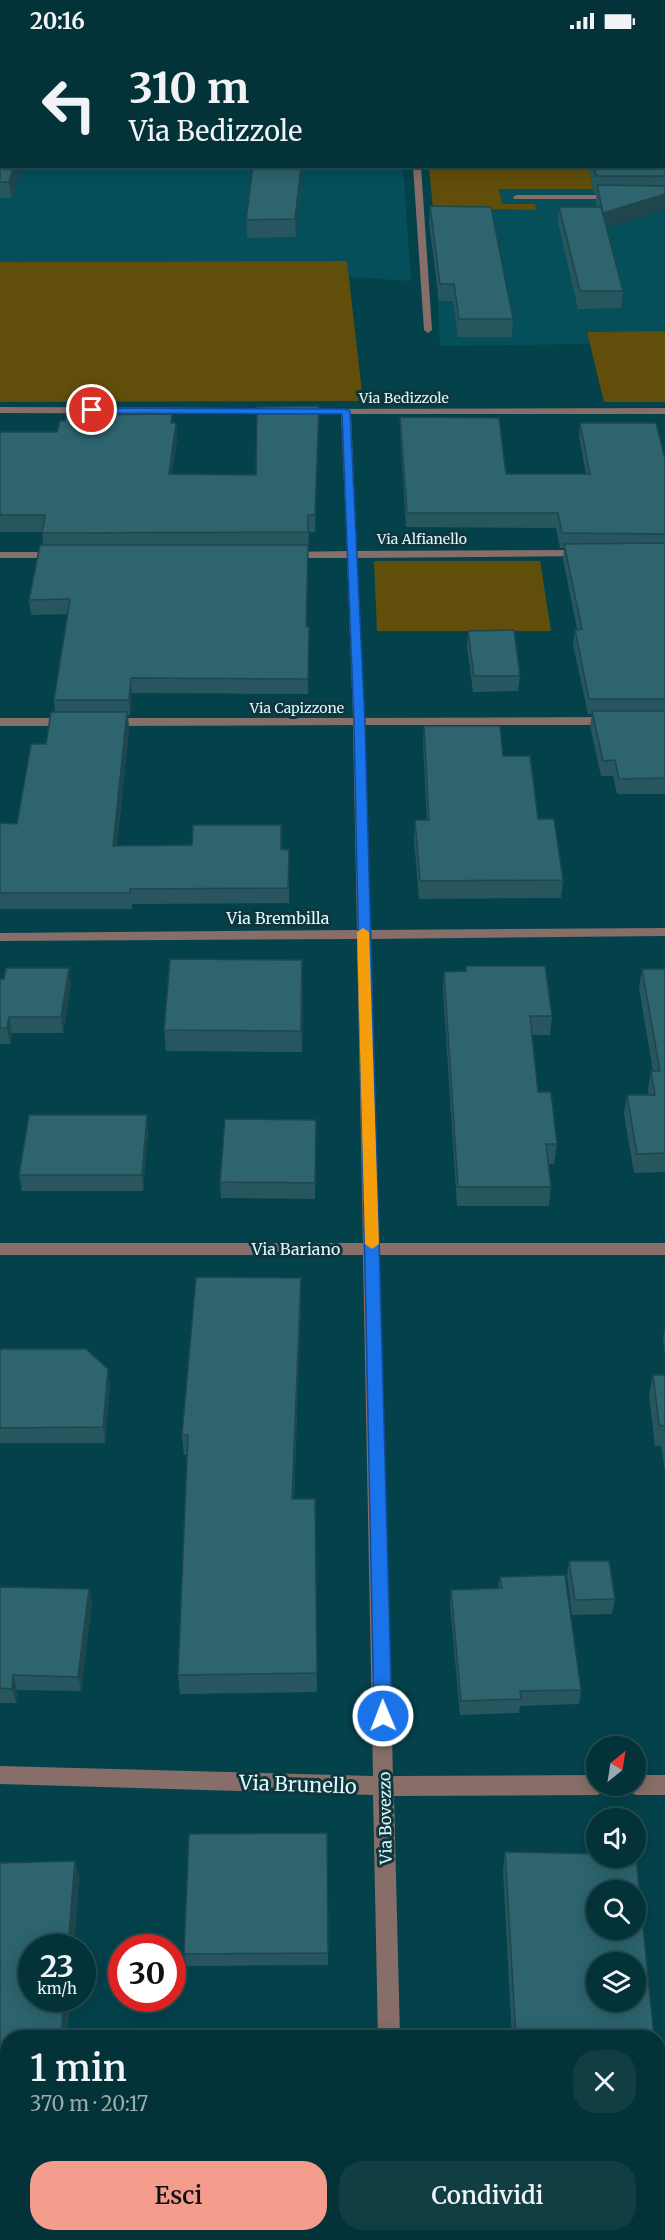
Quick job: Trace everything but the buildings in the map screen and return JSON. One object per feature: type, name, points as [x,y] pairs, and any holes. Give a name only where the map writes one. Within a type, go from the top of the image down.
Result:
[{"type":"street","points":[[417,168],[428,330]]},
{"type":"street","points":[[517,197],[631,198]]},
{"type":"street","name":"Via Bedizzole","points":[[0,410],[665,411]]},
{"type":"street","name":"Via Bovezzo","points":[[346,411],[359,723],[389,2030]]},
{"type":"street","name":"Via Alfianello","points":[[271,555],[593,553]]},
{"type":"street","points":[[0,555],[71,555]]},
{"type":"street","name":"Via Capizzone","points":[[0,722],[618,721]]},
{"type":"street","name":"Via Brembilla","points":[[0,937],[665,932]]},
{"type":"street","name":"Via Bariano","points":[[0,1249],[665,1249]]},
{"type":"street","name":"Via Brunello","points":[[0,1775],[385,1786],[586,1785]]},
{"type":"street","points":[[646,1785],[665,1785]]},
{"type":"shaded area","points":[[0,168],[403,168],[411,281],[349,277],[346,261],[0,262]]},
{"type":"shaded area","points":[[429,168],[589,168],[593,189],[499,189],[502,204],[535,204],[536,210],[433,208]]},
{"type":"shaded area","points":[[658,168],[665,168],[665,331],[587,332],[590,344],[440,346],[433,208],[536,210],[502,204],[499,188],[593,189]]},
{"type":"shaded area","points":[[347,261],[363,401],[0,402],[0,262]]},
{"type":"shaded area","points":[[665,331],[665,402],[604,402],[587,332]]},
{"type":"shaded area","points":[[374,561],[540,561],[551,631],[377,631]]},
{"type":"slow traffic","points":[[363,932],[372,1244]]},
{"type":"route","points":[[92,410],[346,411],[359,723],[383,1716]]}]
